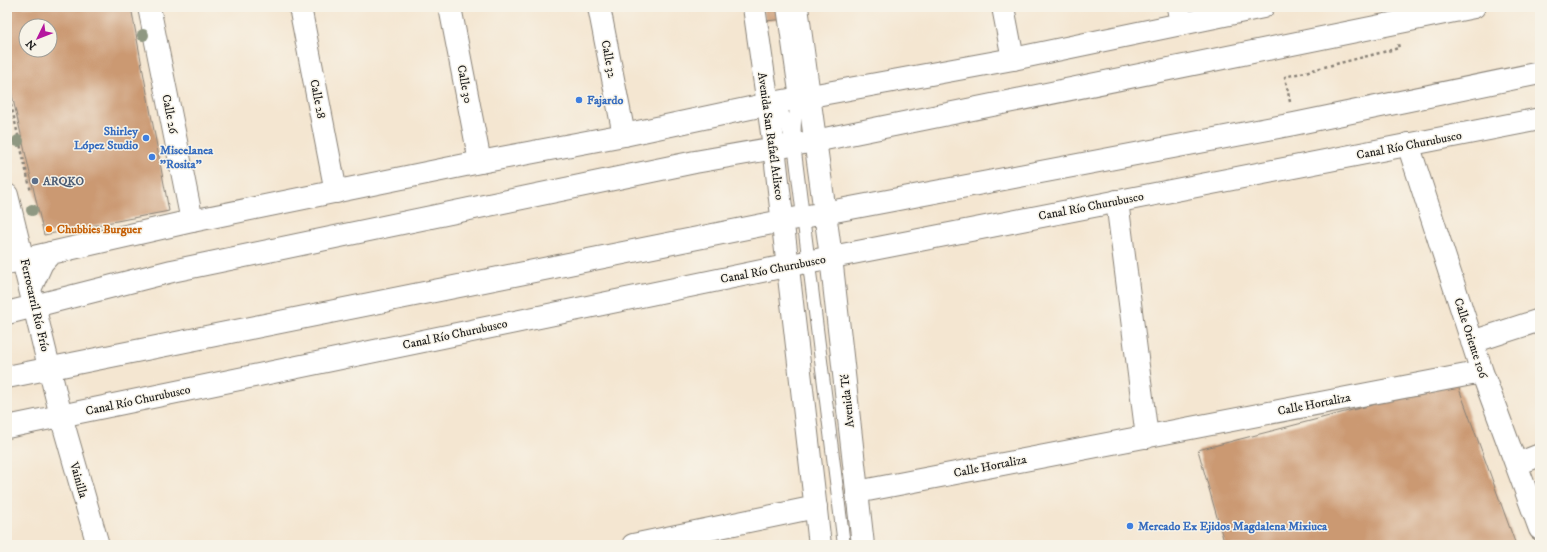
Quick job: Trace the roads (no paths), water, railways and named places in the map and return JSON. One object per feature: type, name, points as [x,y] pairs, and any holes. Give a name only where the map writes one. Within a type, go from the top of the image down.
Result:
[{"type":"street","name":"Calle 26","points":[[149,7],[192,221]]},
{"type":"street","name":"Calle 28","points":[[300,7],[336,192]]},
{"type":"street","name":"Calle 30","points":[[450,7],[480,162]]},
{"type":"street","name":"Calle 32","points":[[599,7],[624,135]]},
{"type":"street","name":"Avenida San Rafaél Atlixco","points":[[754,7],[788,100],[815,141],[831,257]]},
{"type":"street","name":"Avenida San Rafaél Atlixco","points":[[786,266],[792,220],[784,146],[797,7]]},
{"type":"street","points":[[1003,7],[1013,59]]},
{"type":"street","points":[[16,261],[192,221],[480,162],[624,135],[788,100],[1013,59],[1180,16],[1263,7]]},
{"type":"street","points":[[7,312],[33,297],[180,270],[784,146],[815,141],[1474,7]]},
{"type":"street","points":[[7,377],[792,220],[1294,124],[1540,73]]},
{"type":"street","name":"Canal Río Churubusco","points":[[7,427],[786,266],[1540,119]]},
{"type":"street","name":"Calle Oriente 106","points":[[1408,144],[1482,372],[1540,530]]},
{"type":"street","name":"Ferrocarril Río Frío","points":[[7,194],[16,261],[33,297],[61,416]]},
{"type":"street","points":[[1117,201],[1146,436]]},
{"type":"street","points":[[33,297],[42,263],[51,253]]},
{"type":"street","name":"Avenida Té","points":[[831,257],[864,545]]},
{"type":"street","points":[[786,266],[820,545]]},
{"type":"street","points":[[1472,342],[1540,320]]},
{"type":"street","name":"Calle Hortaliza","points":[[857,492],[1482,372]]},
{"type":"street","name":"Vainilla","points":[[61,416],[98,545]]},
{"type":"street","points":[[1517,464],[1540,455]]},
{"type":"street","points":[[633,545],[816,507]]},
{"type":"lane","points":[[765,7],[788,100]]},
{"type":"lane","points":[[784,7],[788,100],[784,146]]},
{"type":"lane","points":[[792,220],[808,262],[844,545]]},
{"type":"place","name":"Fajardo","points":[[579,100]]},
{"type":"place","name":"Shirley López Studio","points":[[146,138]]},
{"type":"place","name":"Miscelanea \"Rosita\"","points":[[152,157]]},
{"type":"place","name":"ARQKO","points":[[35,181]]},
{"type":"place","name":"Chubbies Burguer","points":[[49,229]]},
{"type":"place","name":"Mercado Ex Ejidos Magdalena Mixiuca","points":[[1130,526]]}]
